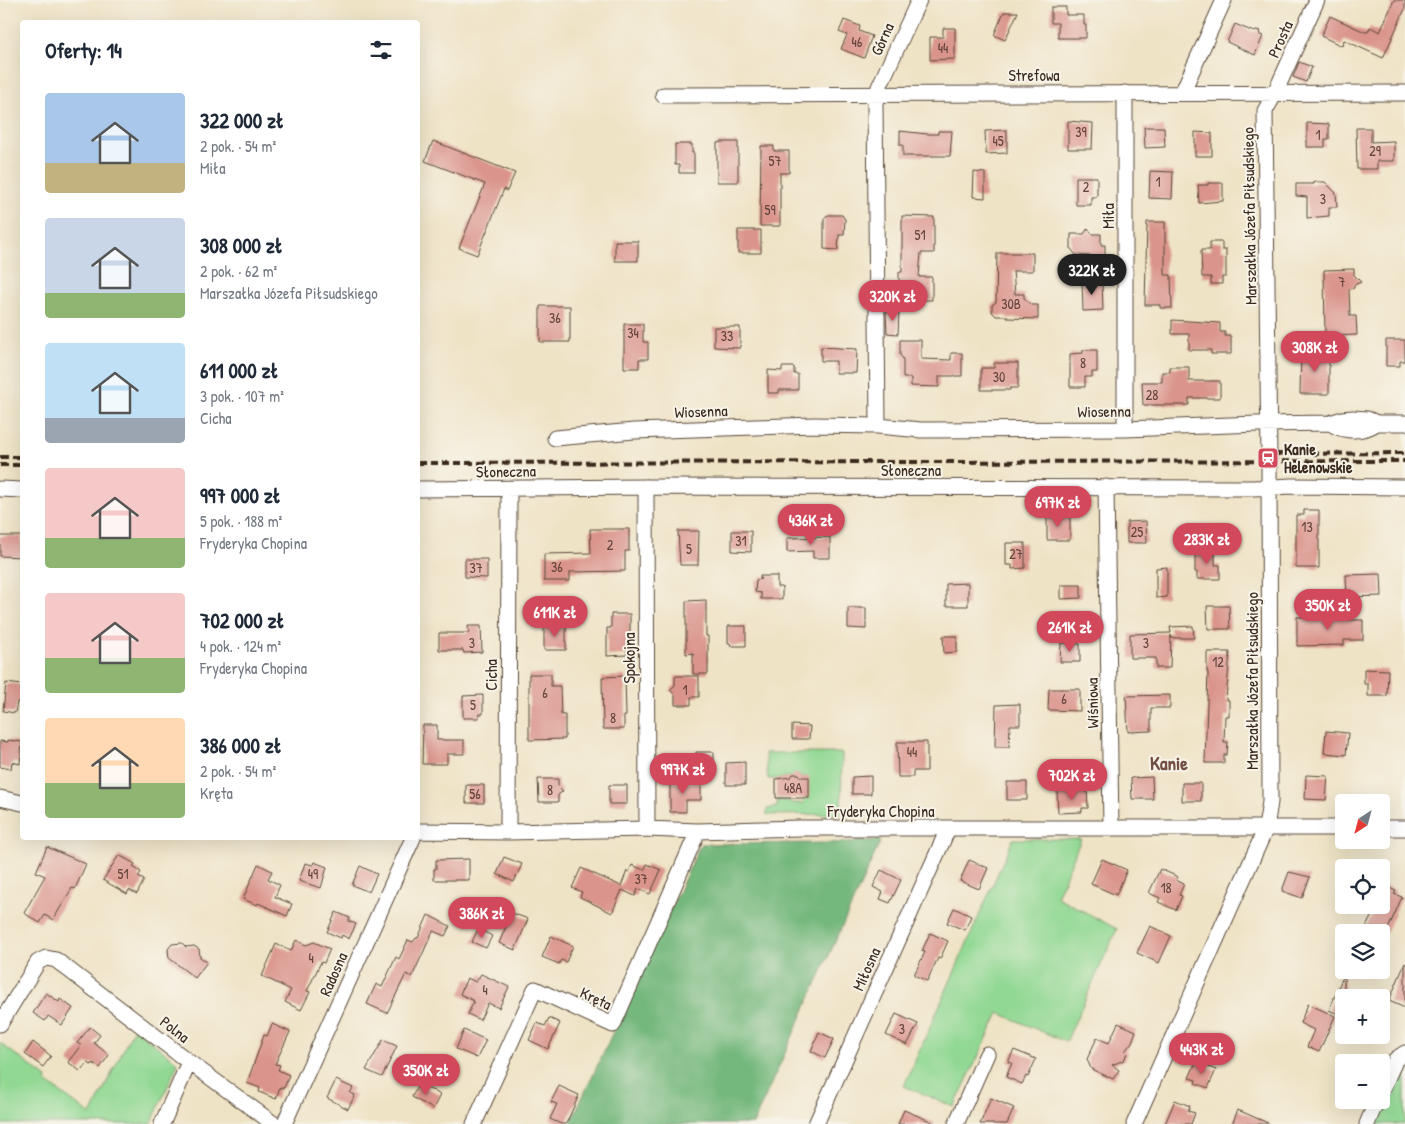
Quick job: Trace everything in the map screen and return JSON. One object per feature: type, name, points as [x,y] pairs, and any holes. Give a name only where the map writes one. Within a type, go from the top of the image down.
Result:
[{"type":"street","name":"Górna","points":[[877,93],[919,0]]},
{"type":"street","points":[[1182,93],[1224,0]]},
{"type":"street","name":"Prosta","points":[[1275,93],[1318,0]]},
{"type":"street","points":[[877,93],[875,113],[878,426]]},
{"type":"street","name":"Miła","points":[[1125,93],[1125,429]]},
{"type":"street","name":"Marszałka Józefa Piłsudskiego","points":[[1134,1124],[1266,828],[1270,802],[1265,111],[1275,93]]},
{"type":"street","name":"Strefowa","points":[[662,95],[1405,93]]},
{"type":"street","name":"Wiosenna","points":[[555,438],[653,431],[814,425],[878,426],[921,430],[1125,429],[1330,423],[1341,429],[1356,430],[1367,428],[1377,423],[1405,423]]},
{"type":"street","name":"Słoneczna","points":[[420,489],[646,487],[1405,487]]},
{"type":"street","name":"Spokojna","points":[[646,487],[647,829]]},
{"type":"street","name":"Wiśniowa","points":[[1106,487],[1111,828]]},
{"type":"street","points":[[0,489],[20,490]]},
{"type":"street","name":"Cicha","points":[[508,832],[509,489]]},
{"type":"street","points":[[0,798],[20,803]]},
{"type":"street","name":"Fryderyka Chopina","points":[[420,831],[508,832],[647,829],[698,831],[795,828],[1335,828]]},
{"type":"street","name":"Miłosna","points":[[816,1124],[948,828]]},
{"type":"street","points":[[1390,828],[1405,828]]},
{"type":"street","name":"Kręta","points":[[474,1124],[535,989],[613,1025],[698,831]]},
{"type":"street","name":"Radosna","points":[[284,1124],[413,840]]},
{"type":"street","name":"Polna","points":[[0,1024],[37,964],[46,958],[56,960],[189,1062],[274,1124]]},
{"type":"street","points":[[1390,1072],[1396,1059],[1405,1053]]},
{"type":"street","points":[[956,1124],[987,1054]]},
{"type":"street","points":[[162,1124],[189,1062]]},
{"type":"street","points":[[1367,1124],[1374,1109]]},
{"type":"green space","points":[[765,753],[842,753],[841,814],[767,815],[767,809],[777,807],[777,800],[790,801],[790,803],[804,803],[804,799],[809,798],[809,777],[801,777],[799,774],[783,777],[783,779],[768,779]]},
{"type":"green space","points":[[1013,839],[1081,839],[1057,897],[1117,929],[1066,1042],[999,1013],[954,1107],[904,1086]]},
{"type":"green space","points":[[881,840],[753,1124],[570,1124],[701,844],[830,843]]},
{"type":"green space","points":[[134,1028],[178,1063],[151,1124],[0,1124],[0,1043],[47,1078],[46,1082],[91,1115]]},
{"type":"green space","points":[[1405,1073],[1405,1124],[1375,1124],[1381,1109],[1390,1109],[1390,1093]]},
{"type":"building","points":[[1394,0],[1405,0],[1405,9],[1383,58],[1344,40],[1342,46],[1321,36],[1330,16],[1365,32],[1368,32],[1370,27],[1380,32]]},
{"type":"building","points":[[1051,7],[1066,7],[1066,15],[1084,15],[1086,38],[1058,38],[1058,23],[1051,23]]},
{"type":"building","points":[[1004,12],[1018,12],[1005,40],[994,35]]},
{"type":"building","points":[[844,20],[860,26],[859,31],[872,36],[864,58],[841,49],[847,35],[839,32]]},
{"type":"building","points":[[1235,24],[1254,32],[1259,30],[1260,35],[1263,36],[1255,55],[1227,42]]},
{"type":"building","points":[[943,28],[955,28],[955,59],[930,60],[930,37],[943,37]]},
{"type":"building","points":[[1299,62],[1312,67],[1306,82],[1293,77]]},
{"type":"building","points":[[1068,121],[1093,123],[1092,149],[1068,149]]},
{"type":"building","points":[[1307,123],[1329,124],[1329,139],[1325,139],[1325,147],[1307,147]]},
{"type":"building","points":[[1144,127],[1164,127],[1165,147],[1145,148]]},
{"type":"building","points":[[1356,128],[1371,128],[1371,142],[1394,141],[1394,161],[1377,161],[1377,169],[1357,169]]},
{"type":"building","points":[[1007,130],[1007,153],[986,154],[985,131]]},
{"type":"building","points":[[900,131],[938,134],[938,131],[952,131],[950,156],[903,156],[903,145],[900,145]]},
{"type":"building","points":[[1195,132],[1212,133],[1212,156],[1195,156]]},
{"type":"building","points":[[433,141],[515,173],[507,191],[504,189],[477,255],[459,248],[485,184],[425,161]]},
{"type":"building","points":[[738,142],[738,182],[717,182],[717,143]]},
{"type":"building","points":[[675,144],[692,144],[694,173],[679,173],[679,165],[675,165]]},
{"type":"building","points":[[761,146],[774,146],[774,151],[789,151],[789,173],[780,173],[780,226],[760,226]]},
{"type":"building","points":[[1150,171],[1173,172],[1172,199],[1149,198]]},
{"type":"building","points":[[974,172],[985,173],[985,198],[973,197]]},
{"type":"building","points":[[1076,177],[1097,177],[1097,197],[1091,197],[1091,205],[1076,205]]},
{"type":"building","points":[[1314,182],[1325,182],[1336,193],[1337,207],[1329,207],[1329,216],[1307,218],[1307,197],[1296,196],[1296,184],[1314,184]]},
{"type":"building","points":[[1208,183],[1223,183],[1223,201],[1199,203],[1198,185],[1208,185]]},
{"type":"building","points":[[828,215],[842,215],[845,219],[844,235],[839,235],[838,250],[824,249],[824,218]]},
{"type":"building","points":[[902,216],[934,217],[934,253],[921,253],[919,277],[932,277],[932,300],[916,300],[916,304],[895,304],[895,290],[899,290],[899,272],[902,272]]},
{"type":"building","points":[[1147,222],[1165,222],[1165,275],[1171,275],[1172,308],[1160,308],[1160,305],[1145,305]]},
{"type":"building","points":[[1088,228],[1092,234],[1101,234],[1101,245],[1105,245],[1105,257],[1076,255],[1071,249],[1071,234],[1084,234]]},
{"type":"building","points":[[738,230],[761,230],[761,253],[738,253]]},
{"type":"building","points":[[615,241],[638,241],[638,261],[615,261]]},
{"type":"building","points":[[1210,242],[1222,242],[1222,250],[1226,250],[1226,277],[1222,277],[1222,284],[1211,284],[1211,277],[1202,277],[1201,250],[1210,250]]},
{"type":"building","points":[[997,253],[1033,253],[1033,271],[1013,271],[1015,294],[1024,294],[1024,298],[1031,305],[1038,305],[1038,319],[1007,318],[1007,316],[996,316],[992,312],[992,305],[996,302]]},
{"type":"building","points":[[1354,269],[1354,275],[1361,282],[1354,285],[1354,288],[1349,289],[1350,316],[1356,316],[1357,335],[1325,336],[1324,270]]},
{"type":"building","points":[[1082,281],[1102,281],[1103,310],[1083,311]]},
{"type":"building","points":[[540,306],[570,306],[570,342],[540,342]]},
{"type":"building","points":[[886,312],[899,312],[898,334],[887,333]]},
{"type":"building","points":[[1172,320],[1220,323],[1220,332],[1225,332],[1225,336],[1231,336],[1231,354],[1211,354],[1211,350],[1189,350],[1189,334],[1172,334]]},
{"type":"building","points":[[624,324],[643,324],[643,342],[648,342],[648,359],[639,359],[639,368],[624,368]]},
{"type":"building","points":[[714,327],[740,327],[740,348],[714,347]]},
{"type":"building","points":[[900,340],[921,340],[921,359],[951,360],[951,353],[962,353],[962,376],[939,376],[939,387],[911,386],[911,378],[903,378]]},
{"type":"building","points":[[1386,340],[1405,340],[1405,361],[1400,361],[1400,366],[1386,366]]},
{"type":"building","points":[[821,347],[857,349],[856,373],[836,373],[836,361],[821,361]]},
{"type":"building","points":[[1083,350],[1097,350],[1097,372],[1092,372],[1092,377],[1085,377],[1085,387],[1070,387],[1070,354],[1083,353]]},
{"type":"building","points":[[1301,352],[1329,352],[1329,394],[1300,394]]},
{"type":"building","points":[[994,363],[1018,363],[1018,388],[1010,388],[1010,390],[981,390],[981,368],[994,368]]},
{"type":"building","points":[[782,367],[794,367],[794,374],[798,374],[798,390],[779,390],[779,393],[768,393],[768,370],[782,371]]},
{"type":"building","points":[[1170,367],[1189,367],[1189,381],[1220,381],[1220,398],[1189,398],[1189,405],[1143,405],[1142,382],[1162,382],[1162,372],[1170,372]]},
{"type":"building","points":[[1304,510],[1319,510],[1319,568],[1296,568],[1296,515],[1304,515]]},
{"type":"building","points":[[1047,517],[1070,517],[1070,540],[1047,540]]},
{"type":"building","points":[[1146,521],[1147,543],[1127,543],[1127,522]]},
{"type":"building","points":[[590,529],[629,529],[629,551],[625,551],[625,571],[570,572],[570,581],[544,581],[544,554],[591,553]]},
{"type":"building","points":[[678,531],[699,531],[698,565],[680,565]]},
{"type":"building","points":[[732,531],[751,531],[751,552],[732,551]]},
{"type":"building","points":[[0,536],[20,536],[20,557],[0,556]]},
{"type":"building","points":[[830,537],[830,558],[813,558],[813,551],[787,552],[787,538]]},
{"type":"building","points":[[1006,543],[1025,543],[1025,568],[1012,569],[1012,565],[1006,565]]},
{"type":"building","points":[[1195,550],[1215,550],[1215,565],[1220,565],[1220,579],[1197,579],[1197,572],[1195,572]]},
{"type":"building","points":[[465,559],[487,559],[487,578],[465,577]]},
{"type":"building","points":[[1167,567],[1167,597],[1156,598],[1156,568]]},
{"type":"building","points":[[1381,574],[1382,596],[1347,597],[1346,575]]},
{"type":"building","points":[[760,576],[777,576],[777,587],[782,587],[782,599],[761,599],[761,593],[755,592],[756,580],[761,579]]},
{"type":"building","points":[[968,583],[968,606],[946,606],[946,584]]},
{"type":"building","points":[[1061,585],[1081,585],[1081,598],[1061,599]]},
{"type":"building","points":[[706,600],[708,674],[693,674],[693,653],[686,654],[686,601]]},
{"type":"building","points":[[1207,606],[1229,606],[1230,629],[1208,629]]},
{"type":"building","points":[[848,608],[866,608],[866,629],[848,628]]},
{"type":"building","points":[[611,614],[630,614],[630,648],[627,648],[627,655],[607,656],[607,628],[611,628]]},
{"type":"building","points":[[1344,616],[1344,620],[1363,620],[1363,640],[1344,640],[1344,645],[1297,646],[1297,617]]},
{"type":"building","points":[[468,626],[481,626],[482,652],[464,653],[463,650],[439,650],[439,633],[469,633]]},
{"type":"building","points":[[544,626],[566,626],[566,650],[544,650]]},
{"type":"building","points":[[728,626],[746,626],[746,646],[731,646],[728,643]]},
{"type":"building","points":[[1193,626],[1194,638],[1171,638],[1171,635],[1170,668],[1156,668],[1156,658],[1130,658],[1130,634],[1171,633],[1170,627]]},
{"type":"building","points":[[943,636],[957,636],[957,652],[944,653]]},
{"type":"building","points":[[1061,643],[1080,644],[1080,662],[1060,662]]},
{"type":"building","points":[[1207,652],[1230,652],[1226,700],[1229,700],[1229,716],[1225,716],[1224,742],[1228,742],[1224,763],[1205,763]]},
{"type":"building","points":[[1364,669],[1388,670],[1387,696],[1368,696],[1368,684],[1364,684]]},
{"type":"building","points":[[529,674],[551,674],[551,686],[560,686],[561,715],[565,715],[565,739],[529,740]]},
{"type":"building","points":[[625,676],[626,716],[624,716],[624,729],[603,729],[602,677]]},
{"type":"building","points":[[675,676],[699,676],[699,697],[691,697],[691,705],[675,705],[675,695],[670,690],[675,685]]},
{"type":"building","points":[[6,683],[20,685],[20,703],[17,702],[15,713],[3,711]]},
{"type":"building","points":[[1049,689],[1080,689],[1080,711],[1048,710]]},
{"type":"building","points":[[483,695],[483,714],[479,714],[479,718],[463,718],[463,696]]},
{"type":"building","points":[[1170,695],[1170,708],[1151,708],[1151,731],[1128,732],[1126,696]]},
{"type":"building","points":[[1020,704],[1020,725],[1010,725],[1009,747],[995,747],[996,705]]},
{"type":"building","points":[[423,725],[437,725],[437,740],[464,740],[464,754],[447,754],[447,764],[422,764]]},
{"type":"building","points":[[792,725],[810,726],[809,739],[792,739]]},
{"type":"building","points":[[1326,731],[1348,733],[1346,755],[1324,753]]},
{"type":"building","points":[[8,740],[20,742],[20,764],[12,762],[11,769],[0,767],[0,741],[8,742]]},
{"type":"building","points":[[897,742],[927,742],[927,771],[913,771],[913,777],[898,777]]},
{"type":"building","points":[[696,752],[714,752],[714,763],[696,763]]},
{"type":"building","points":[[745,762],[745,785],[726,785],[726,763]]},
{"type":"building","points":[[793,774],[809,777],[809,798],[776,798],[776,779],[791,777]]},
{"type":"building","points":[[1306,775],[1328,776],[1326,800],[1305,799]]},
{"type":"building","points":[[871,776],[871,794],[852,794],[852,777]]},
{"type":"building","points":[[1152,777],[1153,799],[1132,799],[1131,778]]},
{"type":"building","points":[[538,779],[558,779],[558,786],[563,791],[558,795],[558,802],[539,802]]},
{"type":"building","points":[[1007,782],[1027,782],[1027,800],[1007,800]]},
{"type":"building","points":[[670,783],[701,783],[701,800],[686,800],[686,812],[670,812]]},
{"type":"building","points":[[1182,783],[1201,783],[1201,801],[1182,801]]},
{"type":"building","points":[[466,785],[484,785],[484,803],[466,803]]},
{"type":"building","points":[[609,785],[627,785],[627,804],[609,804]]},
{"type":"building","points":[[1087,789],[1088,808],[1082,808],[1082,812],[1058,813],[1057,790]]},
{"type":"building","points":[[47,847],[86,864],[75,889],[72,888],[53,920],[45,915],[40,923],[24,913],[45,876],[36,872]]},
{"type":"building","points":[[119,855],[135,864],[133,867],[141,872],[138,877],[144,880],[137,894],[129,890],[127,894],[103,880]]},
{"type":"building","points":[[504,857],[522,864],[514,882],[497,874]]},
{"type":"building","points":[[469,859],[469,880],[434,880],[436,860]]},
{"type":"building","points":[[1102,859],[1127,870],[1116,895],[1091,884]]},
{"type":"building","points":[[969,860],[988,868],[979,889],[960,881]]},
{"type":"building","points":[[314,862],[327,867],[321,888],[299,881],[305,863],[313,865]]},
{"type":"building","points":[[258,864],[272,871],[268,879],[280,885],[275,897],[292,904],[287,916],[258,903],[257,905],[243,899]]},
{"type":"building","points":[[647,864],[661,870],[650,894],[638,889],[635,896],[622,890],[612,913],[580,897],[582,892],[572,888],[581,868],[621,886],[627,871],[629,872],[632,865],[644,870]]},
{"type":"building","points":[[360,866],[377,874],[369,892],[352,885]]},
{"type":"building","points":[[1160,869],[1178,877],[1176,880],[1184,884],[1179,895],[1182,896],[1176,910],[1158,902],[1160,898],[1149,893]]},
{"type":"building","points":[[881,870],[901,880],[890,903],[880,899],[883,892],[873,887]]},
{"type":"building","points":[[1289,872],[1310,877],[1302,898],[1282,891]]},
{"type":"building","points":[[1390,888],[1396,891],[1394,894],[1402,897],[1390,925],[1368,924],[1372,914],[1390,914]]},
{"type":"building","points":[[954,908],[971,916],[965,930],[947,923]]},
{"type":"building","points":[[336,912],[350,918],[348,921],[356,924],[349,939],[342,935],[341,938],[327,932]]},
{"type":"building","points":[[512,913],[528,919],[515,950],[499,943]]},
{"type":"building","points":[[428,915],[450,926],[445,936],[433,931],[412,977],[406,974],[387,1013],[367,1004],[376,984],[382,987],[396,957],[399,959],[408,940],[413,942],[418,938]]},
{"type":"building","points":[[1150,926],[1171,936],[1159,963],[1137,953]]},
{"type":"building","points":[[478,929],[492,936],[486,948],[472,942]]},
{"type":"building","points":[[930,933],[948,941],[927,981],[914,975],[925,952],[922,951]]},
{"type":"building","points":[[551,936],[573,946],[566,962],[561,960],[559,964],[542,957]]},
{"type":"building","points":[[296,940],[306,945],[314,942],[330,949],[324,963],[321,962],[307,991],[310,992],[301,1010],[285,1002],[291,990],[262,976],[276,944],[291,951]]},
{"type":"building","points":[[182,943],[186,947],[194,946],[199,949],[200,957],[207,962],[195,978],[169,958],[168,949],[172,944]]},
{"type":"building","points":[[1405,963],[1405,1008],[1390,1001]]},
{"type":"building","points":[[481,974],[509,987],[499,1008],[488,1003],[480,1020],[468,1014],[474,1001],[460,994],[467,978],[476,982]]},
{"type":"building","points":[[1342,979],[1344,979],[1344,989],[1338,989]]},
{"type":"building","points":[[46,993],[59,1002],[60,999],[73,1008],[62,1025],[48,1016],[45,1021],[33,1013]]},
{"type":"building","points":[[1335,996],[1335,1013],[1329,1010]]},
{"type":"building","points":[[1308,1004],[1335,1016],[1319,1052],[1307,1047],[1314,1030],[1300,1023]]},
{"type":"building","points":[[896,1014],[918,1024],[907,1045],[886,1035]]},
{"type":"building","points":[[549,1018],[560,1023],[548,1049],[529,1040],[537,1023],[545,1026]]},
{"type":"building","points":[[1118,1023],[1136,1031],[1132,1042],[1125,1051],[1127,1053],[1124,1060],[1112,1065],[1119,1070],[1113,1079],[1091,1069],[1087,1059],[1097,1038],[1109,1043]]},
{"type":"building","points":[[272,1024],[290,1032],[275,1064],[280,1065],[278,1070],[289,1075],[284,1088],[280,1087],[276,1099],[259,1092],[260,1088],[247,1083],[264,1035],[267,1036]]},
{"type":"building","points":[[90,1027],[100,1035],[94,1043],[109,1055],[100,1068],[93,1063],[92,1065],[87,1063],[80,1071],[68,1062],[81,1045],[77,1043]]},
{"type":"building","points":[[464,1030],[486,1040],[477,1058],[456,1049]]},
{"type":"building","points":[[819,1032],[834,1039],[825,1058],[811,1051]]},
{"type":"building","points":[[383,1040],[397,1046],[382,1077],[366,1070]]},
{"type":"building","points":[[33,1042],[51,1056],[43,1067],[25,1054]]},
{"type":"building","points":[[1014,1050],[1036,1059],[1028,1077],[1026,1076],[1022,1084],[1006,1077],[1012,1063],[1008,1062]]},
{"type":"building","points":[[1196,1062],[1216,1070],[1208,1088],[1195,1083],[1196,1080],[1189,1078]]},
{"type":"building","points":[[336,1080],[353,1088],[350,1093],[355,1095],[348,1109],[327,1098]]},
{"type":"building","points":[[418,1085],[440,1095],[433,1109],[412,1097]]},
{"type":"building","points":[[559,1086],[579,1095],[566,1124],[550,1119],[557,1104],[551,1102]]},
{"type":"building","points":[[991,1098],[1014,1108],[1007,1124],[980,1124]]},
{"type":"building","points":[[1175,1100],[1190,1106],[1188,1111],[1195,1113],[1191,1124],[1165,1124]]},
{"type":"building","points":[[904,1110],[937,1124],[898,1124]]},
{"type":"building","points":[[1238,1110],[1270,1124],[1232,1124]]},
{"type":"railway","points":[[1275,454],[1405,453]]},
{"type":"railway","points":[[0,457],[20,457]]},
{"type":"railway","points":[[420,463],[1405,461]]},
{"type":"railway","points":[[0,465],[20,465]]},
{"type":"place","name":"Kanie Helenowskie","points":[[1268,458]]},
{"type":"district","name":"Kanie","points":[[1169,763]]}]
